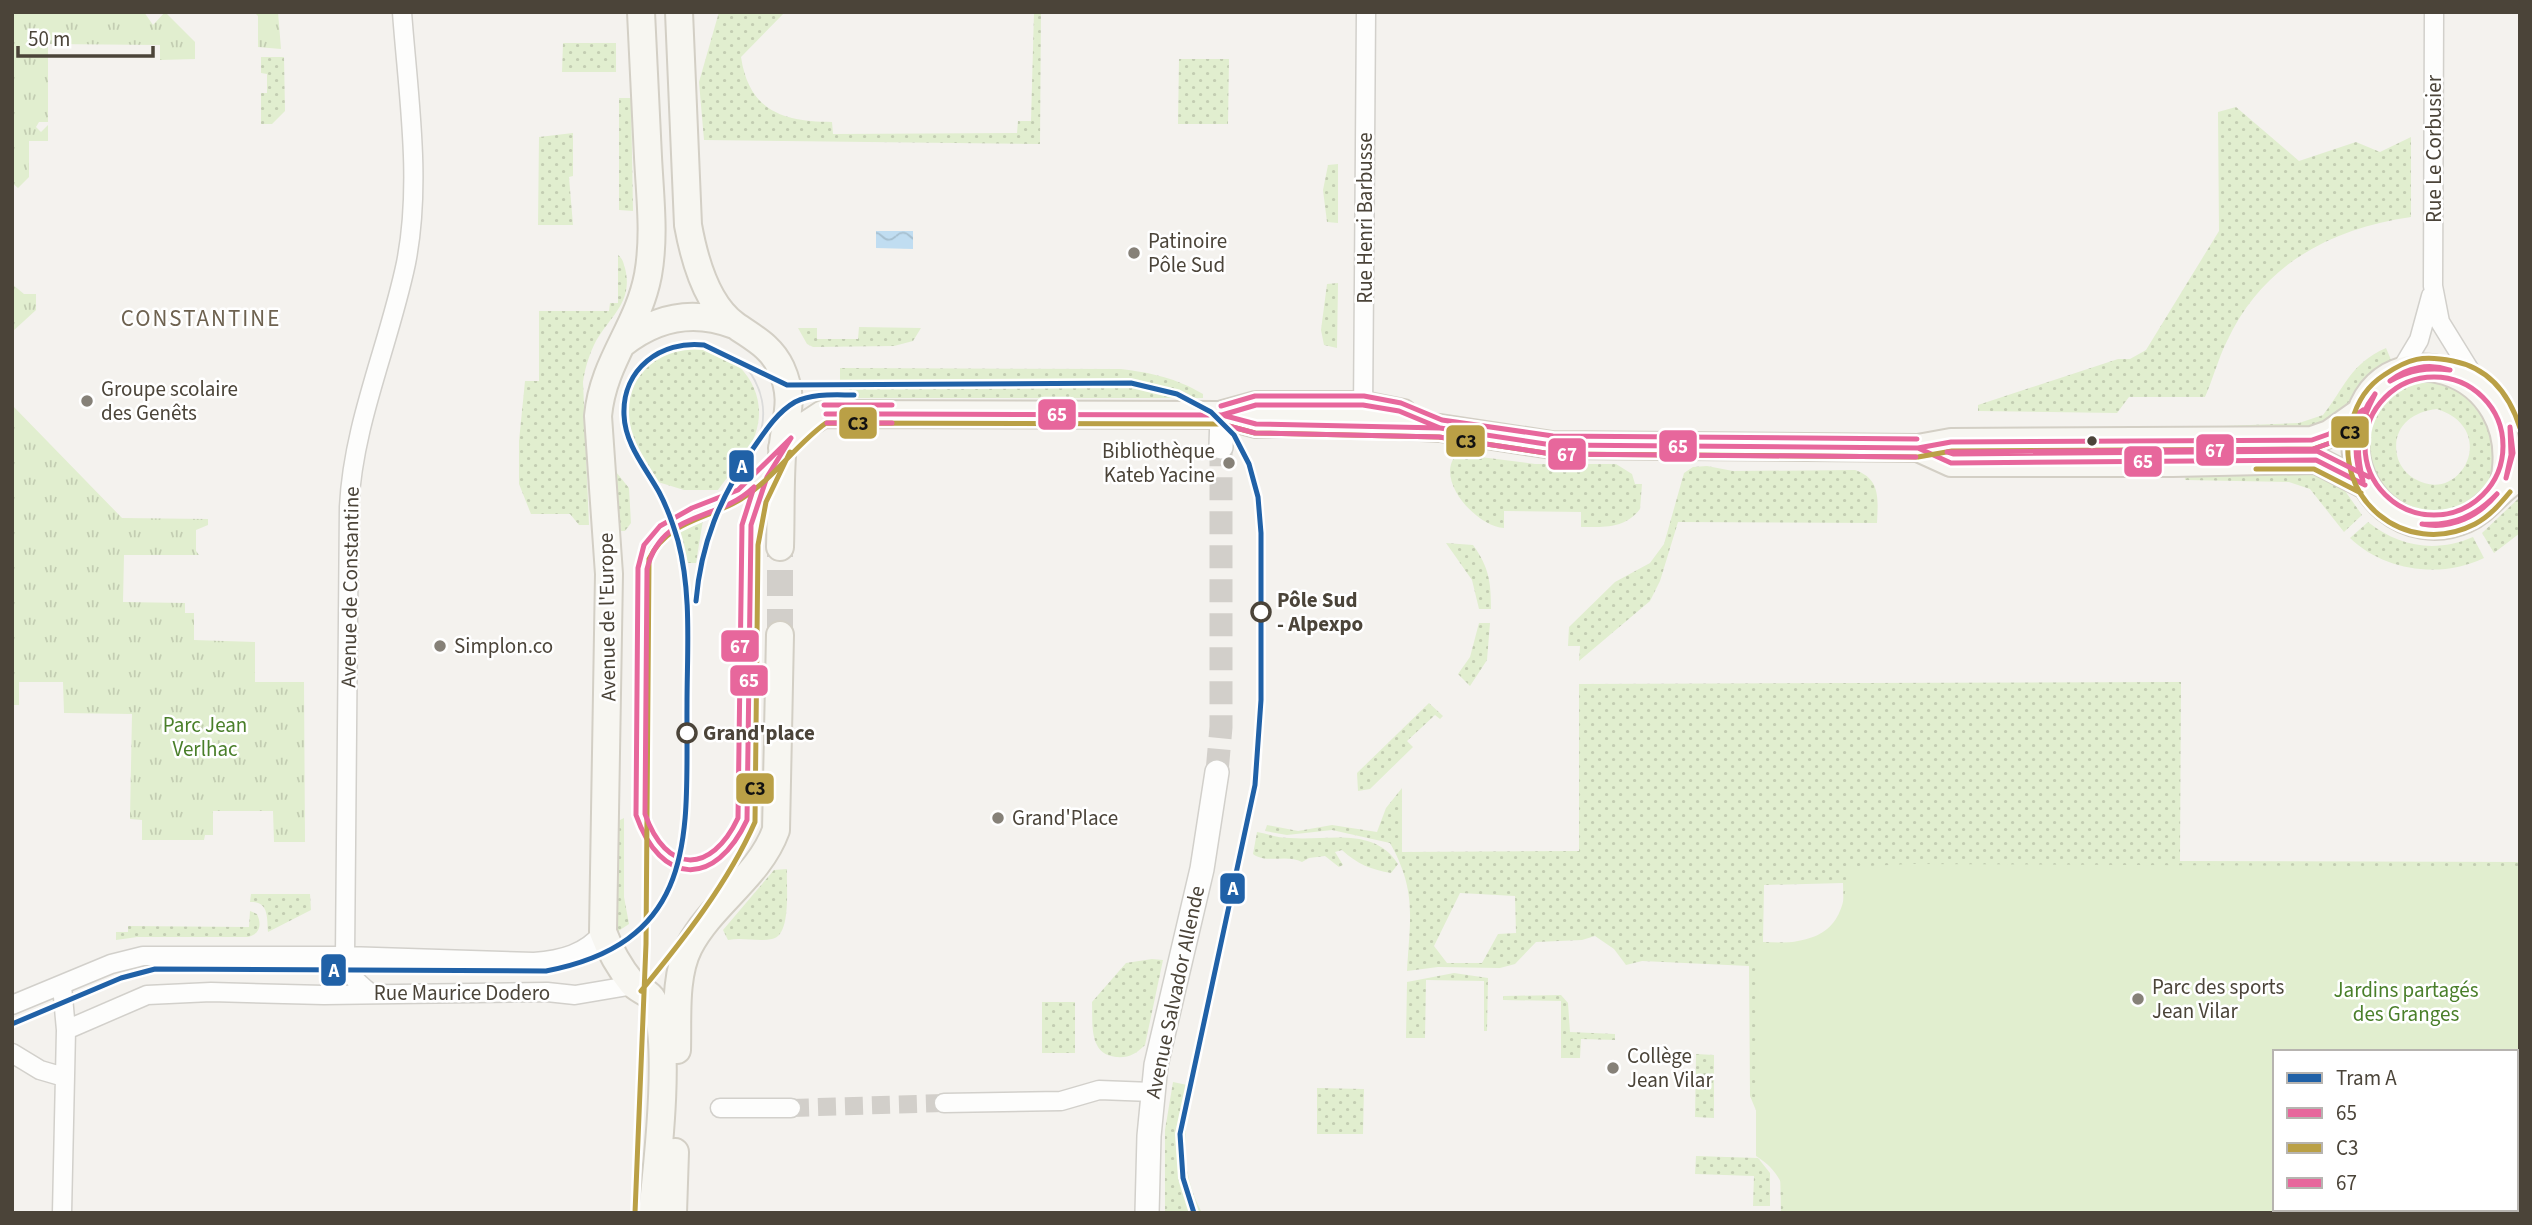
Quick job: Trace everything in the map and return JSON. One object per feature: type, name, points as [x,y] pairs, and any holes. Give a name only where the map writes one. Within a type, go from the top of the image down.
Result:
[{"type":"main road","name":"Avenue de l'Europe","points":[[641,12],[651,239],[641,302],[604,380],[598,416],[608,573],[603,932],[615,960],[634,985],[652,996],[661,1026],[660,1129],[652,1213]]},
{"type":"main road","points":[[679,12],[688,225],[699,271],[722,311],[734,325]]},
{"type":"main road","points":[[620,345],[637,332],[670,318],[710,317],[734,325],[761,341],[799,394],[823,414]]},
{"type":"main road","points":[[780,547],[782,448],[790,401],[781,366]]},
{"type":"main road","points":[[782,448],[800,429],[823,414],[1222,415],[1256,405],[1363,414],[1399,411],[1440,428],[1552,445],[1918,448],[1951,442],[2312,440],[2329,434],[2363,410],[2384,384],[2398,375],[2413,369],[2444,367],[2474,377],[2514,417],[2511,482],[2473,515],[2450,524],[2433,526],[2401,518],[2374,498],[2365,485],[2354,447],[2363,410]]},
{"type":"main road","points":[[1918,448],[1951,463],[2316,460],[2365,485]]},
{"type":"main road","points":[[673,1213],[678,1010],[682,976],[687,949],[715,910],[763,858],[776,830],[780,635]]},
{"type":"street","name":"Avenue de Constantine","points":[[369,992],[354,980],[347,970],[345,956],[349,499],[357,446],[396,300],[409,239],[412,178],[402,12]]},
{"type":"street","name":"Rue Henri Barbusse","points":[[1363,414],[1366,12]]},
{"type":"street","name":"Rue Le Corbusier","points":[[2434,12],[2433,286],[2440,322],[2474,377]]},
{"type":"street","name":"Rue Le Corbusier","points":[[2398,375],[2419,340],[2433,286]]},
{"type":"street","points":[[1221,447],[1222,415]]},
{"type":"street","name":"Avenue Salvador Allende","points":[[1147,1213],[1152,1092],[1202,869],[1217,772]]},
{"type":"street","name":"Rue Maurice Dodero","points":[[12,1005],[111,964],[143,956],[558,960],[594,945],[603,932]]},
{"type":"street","name":"Rue Maurice Dodero","points":[[289,994],[333,980],[345,956]]},
{"type":"street","name":"Rue Maurice Dodero","points":[[65,1030],[147,995],[211,992],[369,992],[575,995],[634,985]]},
{"type":"street","points":[[62,986],[65,1030],[62,1213]]},
{"type":"street","points":[[12,1053],[40,1070],[64,1077]]},
{"type":"street","points":[[944,1103],[1061,1101],[1099,1090],[1152,1092]]},
{"type":"street","points":[[720,1108],[791,1108]]},
{"type":"green space","points":[[12,12],[144,12],[153,25],[165,12],[195,42],[195,59],[160,60],[160,45],[48,44],[48,122],[39,122],[36,127],[41,132],[48,125],[48,141],[29,141],[29,177],[18,188],[12,183]]},
{"type":"green space","points":[[254,12],[278,12],[281,49],[258,47],[258,16]]},
{"type":"green space","points":[[719,12],[785,12],[741,57],[745,75],[760,101],[771,110],[798,119],[832,122],[833,134],[1017,133],[1018,121],[1031,121],[1034,12],[1041,12],[1040,144],[704,140],[699,82]]},
{"type":"green space","points":[[563,43],[616,43],[616,72],[562,72]]},
{"type":"green space","points":[[261,57],[284,57],[285,111],[272,124],[261,124],[261,93],[267,93],[267,74],[261,73]]},
{"type":"green space","points":[[1179,59],[1229,59],[1228,124],[1178,124]]},
{"type":"green space","points":[[619,98],[631,98],[633,211],[619,210]]},
{"type":"green space","points":[[2236,107],[2299,161],[2356,142],[2380,152],[2411,137],[2411,217],[2353,231],[2327,241],[2280,271],[2242,314],[2224,348],[2205,397],[2129,397],[2117,413],[1978,411],[1978,405],[2118,359],[2130,359],[2146,350],[2219,231],[2218,112]]},
{"type":"green space","points":[[573,133],[573,176],[569,177],[573,225],[538,225],[539,137]]},
{"type":"green space","points":[[1338,164],[1338,223],[1327,222],[1323,190],[1328,165]]},
{"type":"green space","points":[[618,255],[625,268],[626,291],[618,310],[594,345],[583,382],[589,525],[579,525],[570,514],[531,514],[519,484],[519,441],[525,381],[539,381],[539,311],[609,311],[610,303],[618,303]]},
{"type":"green space","points":[[1338,283],[1337,348],[1324,345],[1321,330],[1327,284]]},
{"type":"green space","points":[[12,284],[24,294],[36,294],[36,310],[12,332]]},
{"type":"green space","points":[[859,327],[921,328],[913,341],[894,346],[813,347],[807,344],[798,328],[817,328],[817,339],[858,339]]},
{"type":"green space","points":[[693,345],[709,348],[736,364],[747,375],[758,403],[759,418],[752,442],[718,490],[684,490],[658,482],[630,429],[629,398],[641,372],[664,354]]},
{"type":"green space","points":[[2386,348],[2392,362],[2369,377],[2349,405],[2317,432],[2223,435],[2224,426],[2299,423],[2323,415],[2356,369]]},
{"type":"green space","points":[[840,368],[1121,369],[1173,380],[1203,394],[1203,398],[840,398]]},
{"type":"green space","points":[[2432,381],[2465,389],[2500,443],[2490,485],[2483,494],[2453,513],[2411,512],[2388,497],[2367,458],[2370,428],[2376,414],[2396,392],[2410,385]],"holes":[[[2437,409],[2456,419],[2467,432],[2470,447],[2467,462],[2459,474],[2447,482],[2432,485],[2409,475],[2399,462],[2396,449],[2399,431],[2404,424],[2418,414]]]},
{"type":"green space","name":"Parc Jean Verlhac","points":[[12,405],[122,518],[208,519],[208,525],[196,530],[196,551],[199,555],[124,555],[123,602],[185,603],[185,613],[194,613],[194,640],[255,642],[255,682],[304,682],[305,842],[274,842],[273,811],[213,811],[213,835],[205,835],[204,840],[142,840],[142,820],[130,819],[132,714],[64,713],[63,682],[19,682],[19,705],[12,705]]},
{"type":"green space","points":[[1457,454],[1535,464],[1616,464],[1632,474],[1635,484],[1642,484],[1640,509],[1628,520],[1606,527],[1581,527],[1581,512],[1504,511],[1504,528],[1493,526],[1471,511],[1454,488],[1450,476],[1451,464]]},
{"type":"green space","points":[[1707,466],[1733,471],[1855,470],[1874,484],[1877,523],[1678,522],[1660,581],[1650,601],[1579,661],[1580,646],[1568,646],[1569,627],[1615,582],[1650,563],[1664,544],[1684,473],[1693,467]]},
{"type":"green space","points":[[612,467],[629,488],[631,523],[625,531],[617,531]]},
{"type":"green space","points":[[2184,469],[2315,469],[2343,488],[2362,515],[2344,532],[2310,489],[2289,482],[2185,480]]},
{"type":"green space","points":[[2520,497],[2520,533],[2494,553],[2482,533]]},
{"type":"green space","points":[[686,518],[703,520],[696,563],[688,563],[676,522]]},
{"type":"green space","points":[[2368,522],[2392,537],[2418,545],[2445,545],[2473,537],[2484,558],[2467,565],[2432,570],[2396,564],[2379,558],[2350,538]]},
{"type":"green space","points":[[1446,543],[1473,545],[1483,560],[1488,575],[1491,609],[1479,609],[1472,580]]},
{"type":"green space","points":[[1479,623],[1490,623],[1487,660],[1470,686],[1458,674],[1470,657]]},
{"type":"green space","name":"Jardins partagés des Granges","points":[[2181,682],[2180,861],[2520,862],[2520,1211],[2518,1050],[2273,1051],[1844,930],[1843,883],[1764,885],[1763,942],[1844,944],[1987,1213],[1781,1213],[1780,1168],[1750,1096],[1749,966],[1642,961],[1626,965],[1614,949],[1595,936],[1582,940],[1536,942],[1515,964],[1500,968],[1438,967],[1407,971],[1410,905],[1399,860],[1390,843],[1332,830],[1287,835],[1265,831],[1267,825],[1298,831],[1332,825],[1377,832],[1386,808],[1402,788],[1402,852],[1579,851],[1579,684]],"holes":[[[1460,893],[1515,896],[1516,933],[1498,934],[1482,963],[1447,963],[1434,946]]]},
{"type":"green space","points":[[1429,703],[1443,716],[1440,719],[1435,715],[1407,741],[1413,747],[1370,789],[1358,791],[1357,773]]},
{"type":"green space","points":[[624,818],[624,897],[629,924],[617,932],[618,821]]},
{"type":"green space","points":[[1257,832],[1286,838],[1363,840],[1388,852],[1398,864],[1391,873],[1377,870],[1359,863],[1342,850],[1335,852],[1343,865],[1339,867],[1325,856],[1309,858],[1302,862],[1258,857],[1253,854]]},
{"type":"green space","name":"Parc des sports Jean Vilar","points":[[1910,864],[2520,867],[2520,1213],[1787,1213],[1780,1180],[1770,1167],[1756,1156],[1756,945],[1796,941],[1824,931],[1834,922],[1845,890],[1847,867]]},
{"type":"green space","points":[[787,869],[785,920],[778,936],[767,940],[728,940],[723,930],[774,870]]},
{"type":"green space","points":[[251,894],[310,894],[311,910],[268,932],[266,911],[261,904],[250,902]]},
{"type":"green space","points":[[250,911],[257,914],[260,925],[255,934],[248,937],[137,937],[116,940],[116,932],[128,932],[128,926],[249,927]]},
{"type":"green space","points":[[1163,960],[1145,1045],[1129,1056],[1107,1055],[1096,1044],[1092,1002],[1126,963]]},
{"type":"green space","points":[[1454,973],[1488,978],[1487,1031],[1484,1031],[1484,981],[1426,980],[1425,1038],[1406,1038],[1407,982]]},
{"type":"green space","points":[[1561,995],[1568,1003],[1570,1032],[1615,1034],[1615,1040],[1581,1039],[1580,1058],[1561,1058],[1561,1001],[1503,1000],[1503,996]]},
{"type":"green space","points":[[1042,1002],[1075,1002],[1075,1053],[1042,1053]]},
{"type":"green space","points":[[1696,1054],[1714,1055],[1714,1118],[1695,1117]]},
{"type":"green space","points":[[1173,1082],[1192,1086],[1185,1150],[1190,1181],[1202,1213],[1165,1213],[1165,1130]]},
{"type":"green space","points":[[1317,1088],[1364,1089],[1363,1134],[1317,1134]]},
{"type":"green space","points":[[1696,1156],[1758,1158],[1770,1173],[1770,1206],[1753,1206],[1754,1176],[1695,1174]]},
{"type":"water","points":[[876,231],[913,231],[913,249],[876,248]]},
{"type":"tunnel","points":[[1217,772],[1221,727],[1221,447]]},
{"type":"tunnel","points":[[780,547],[780,635]]},
{"type":"tunnel","points":[[791,1108],[944,1103]]},
{"type":"tram line","name":"A","points":[[12,1024],[121,978],[155,969],[546,971],[597,956],[634,934],[659,907],[675,874],[683,836],[686,795],[688,623],[682,561],[667,510],[632,446],[624,415],[625,399],[637,371],[659,353],[673,347],[704,345],[787,385],[1131,383],[1177,394],[1211,412],[1234,435],[1249,464],[1258,497],[1261,533],[1261,700],[1255,785],[1180,1134],[1183,1178],[1194,1213]]},
{"type":"tram line","points":[[742,362],[755,381],[762,401],[763,421],[757,443]]},
{"type":"tram line","name":"A","points":[[696,601],[702,560],[714,522],[730,486],[766,430],[782,412],[802,399],[824,395],[854,395]]},
{"type":"transit line","name":"C3","points":[[2510,492],[2480,521],[2449,533],[2423,534],[2399,527],[2379,514],[2362,496],[2352,474],[2348,449],[2352,421],[2364,395],[2378,379],[2409,362],[2433,358],[2466,364],[2487,376],[2510,404],[2520,428]]},
{"type":"transit line","name":"65","points":[[2390,381],[2404,372],[2418,368],[2450,370]]},
{"type":"transit line","name":"65","points":[[2390,381],[2419,370],[2450,370]]},
{"type":"transit line","name":"67","points":[[2434,377],[2461,382],[2483,397],[2498,419],[2503,446],[2498,473],[2483,495],[2461,510],[2434,515],[2407,510],[2385,495],[2370,473],[2365,446],[2370,419],[2385,397],[2407,382],[2434,377]]},
{"type":"transit line","name":"65","points":[[2363,481],[2357,459],[2357,436],[2363,414],[2375,394]]},
{"type":"transit line","name":"65","points":[[2363,481],[2359,436],[2375,394]]},
{"type":"transit line","name":"67","points":[[1221,406],[1255,396],[1364,396],[1401,403],[1442,420],[1553,436],[1917,439]]},
{"type":"transit line","name":"67","points":[[824,405],[892,405]]},
{"type":"transit line","name":"65","points":[[1222,415],[1256,405],[1363,405],[1399,411],[1440,428]]},
{"type":"transit line","name":"65","points":[[1918,448],[1951,442],[2312,440],[2329,434],[2363,410]]},
{"type":"transit line","name":"65","points":[[826,414],[892,414]]},
{"type":"transit line","name":"65","points":[[826,414],[892,414]]},
{"type":"transit line","name":"65","points":[[892,414],[1222,415]]},
{"type":"transit line","name":"65","points":[[892,414],[1222,415]]},
{"type":"transit line","name":"65","points":[[1222,415],[1256,424],[1440,428]]},
{"type":"transit line","name":"C3","points":[[635,1213],[646,944],[649,559],[657,546],[677,528],[728,506],[753,491],[826,423],[1221,424],[1255,433],[1439,437],[1552,454],[1918,457],[1952,451],[2313,449],[2333,442],[2368,417]]},
{"type":"transit line","name":"67","points":[[2368,417],[2333,442],[2313,449],[1947,452],[2317,451],[2369,477]]},
{"type":"transit line","name":"67","points":[[827,423],[892,423]]},
{"type":"transit line","name":"67","points":[[1221,424],[1255,433],[1439,437],[1552,454],[1916,457]]},
{"type":"transit line","name":"65","points":[[2506,478],[2511,455],[2510,427]]},
{"type":"transit line","name":"65","points":[[2506,478],[2513,453],[2510,427]]},
{"type":"transit line","name":"65","points":[[1440,428],[1552,445],[1918,448]]},
{"type":"transit line","name":"65","points":[[791,438],[767,477],[751,525],[747,820],[734,842],[720,858],[704,867],[689,870],[674,866],[659,855],[636,815],[638,568],[644,545],[660,526],[692,508],[738,490],[791,438]]},
{"type":"transit line","name":"65","points":[[1918,448],[1951,463],[2316,460],[2365,485]]},
{"type":"transit line","name":"C3","points":[[641,991],[718,889],[755,822],[758,545],[766,502],[790,452]]},
{"type":"transit line","name":"C3","points":[[2256,469],[2314,469],[2361,493]]},
{"type":"transit line","name":"67","points":[[754,487],[742,525],[738,818],[727,837],[715,850],[702,858],[689,860],[677,857],[665,848],[654,834],[645,814],[647,569],[654,550],[665,536],[678,526],[724,507],[754,487]]},
{"type":"transit line","name":"65","points":[[2422,524],[2444,523],[2463,518],[2481,508],[2497,494]]},
{"type":"transit line","name":"65","points":[[2422,524],[2443,525],[2464,520],[2482,509],[2497,494]]},
{"type":"place","name":"Patinoire Pôle Sud","points":[[1134,253]]},
{"type":"place","name":"Groupe scolaire des Genêts","points":[[87,401]]},
{"type":"place","name":"Bibliothèque Kateb Yacine","points":[[1229,463]]},
{"type":"place","name":"Pôle Sud - Alpexpo","points":[[1261,612]]},
{"type":"place","name":"Simplon.co","points":[[440,646]]},
{"type":"place","name":"Grand'place","points":[[687,733]]},
{"type":"place","name":"Grand'Place","points":[[998,818]]},
{"type":"place","name":"Parc des sports Jean Vilar","points":[[2138,999]]},
{"type":"place","name":"Collège Jean Vilar","points":[[1613,1068]]},
{"type":"district","name":"CONSTANTINE","points":[[201,318]]}]
